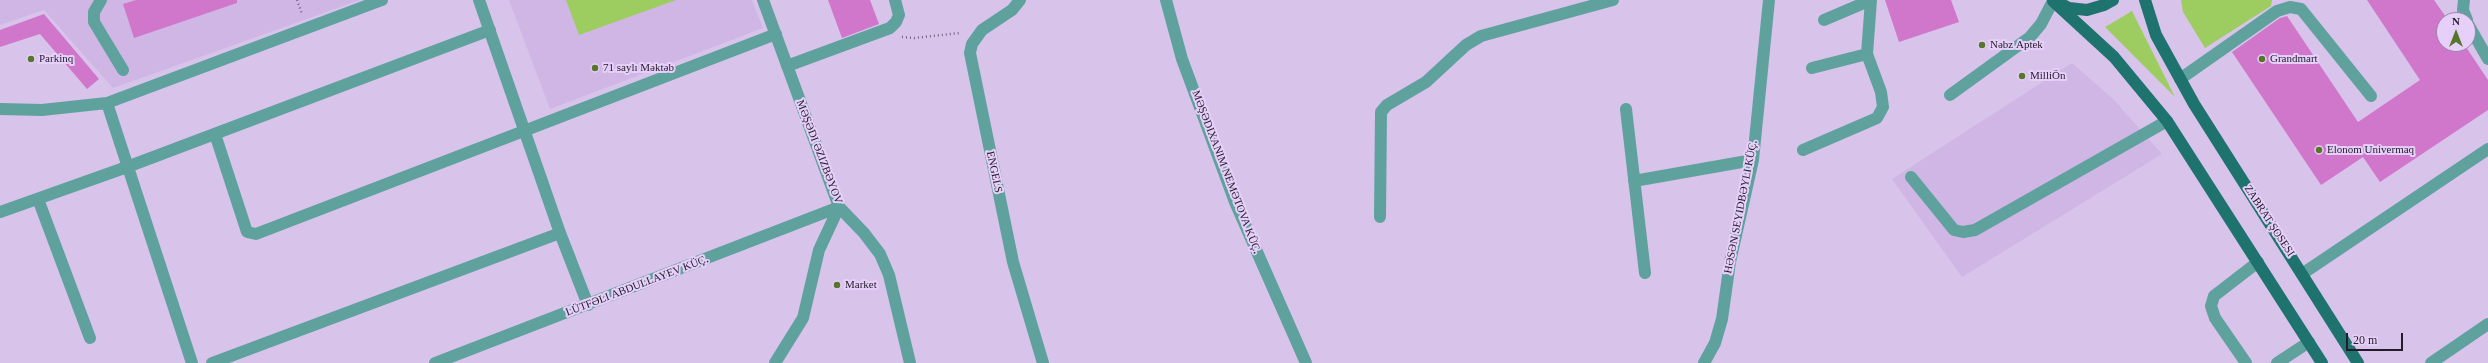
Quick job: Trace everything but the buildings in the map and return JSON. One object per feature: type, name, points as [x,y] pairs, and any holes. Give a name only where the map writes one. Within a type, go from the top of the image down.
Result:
[{"type":"main road","points":[[2053,0],[2069,8],[2087,10],[2104,5],[2113,0]]},
{"type":"main road","points":[[2053,0],[2114,58],[2167,121],[2322,363]]},
{"type":"main road","name":"ZABRAT ŞOSESI","points":[[2145,0],[2156,35],[2180,79],[2358,363]]},
{"type":"street","points":[[101,0],[94,12],[94,22],[123,70]]},
{"type":"street","points":[[0,109],[42,110],[107,103],[382,0]]},
{"type":"street","points":[[479,0],[560,233],[588,305]]},
{"type":"street","name":"MƏŞƏDI ƏZIZBƏYOV","points":[[763,0],[839,207],[864,233],[880,254],[889,275],[910,363]]},
{"type":"street","points":[[787,66],[890,28],[896,22],[899,15],[896,0]]},
{"type":"street","name":"ENGELS","points":[[1020,0],[1012,10],[982,30],[971,49],[972,69],[1013,262],[1043,363]]},
{"type":"street","points":[[1166,0],[1182,59],[1235,202],[1306,363]]},
{"type":"street","points":[[1380,217],[1381,112],[1387,105],[1426,82],[1466,45],[1481,36],[1613,0]]},
{"type":"street","name":"HƏSƏN SEYIDBƏYLI KÜÇ.","points":[[1704,363],[1715,343],[1722,319],[1730,262],[1752,160],[1769,0]]},
{"type":"street","points":[[1803,150],[1877,118],[1883,107],[1881,92],[1866,54],[1871,0],[1824,20]]},
{"type":"street","points":[[1950,95],[2030,37],[2041,24],[2053,0]]},
{"type":"street","points":[[2464,0],[2464,12]]},
{"type":"street","points":[[2180,79],[2277,11],[2290,7],[2301,9],[2370,96]]},
{"type":"street","points":[[0,212],[127,167],[490,30]]},
{"type":"street","points":[[215,134],[247,232],[256,234],[525,129],[776,34]]},
{"type":"street","points":[[2476,38],[2488,59]]},
{"type":"street","points":[[1812,68],[1866,54]]},
{"type":"street","points":[[107,103],[192,363]]},
{"type":"street","points":[[1626,109],[1645,272]]},
{"type":"street","points":[[1911,177],[1954,230],[1962,232],[1975,230],[2167,121]]},
{"type":"street","points":[[2302,274],[2488,149]]},
{"type":"street","points":[[1634,181],[1752,160]]},
{"type":"street","points":[[38,199],[90,338]]},
{"type":"street","points":[[775,363],[803,318],[819,250],[839,207]]},
{"type":"street","name":"LÜTFƏLI ABDULLAYEV KÜÇ.","points":[[435,363],[839,207]]},
{"type":"street","points":[[212,363],[560,233]]},
{"type":"street","points":[[2246,363],[2215,318],[2211,306],[2214,296],[2258,262]]},
{"type":"street","points":[[2431,363],[2488,324]]},
{"type":"street","points":[[2277,363],[2309,342]]},
{"type":"path","points":[[890,28],[906,38],[952,33],[978,36]]},
{"type":"shaded area","points":[[0,0],[360,0],[113,88],[44,10],[0,25]]},
{"type":"shaded area","name":"71 saylı Məktəb","points":[[509,0],[752,0],[763,28],[550,109]]},
{"type":"shaded area","points":[[2072,63],[2114,100],[2162,154],[1962,277],[1892,179]]},
{"type":"green space","points":[[566,0],[676,0],[579,35]]},
{"type":"green space","points":[[2181,0],[2272,0],[2271,6],[2205,48],[2183,12]]},
{"type":"green space","points":[[2132,11],[2175,97],[2105,27]]},
{"type":"place","name":"Nəbz Aptek","points":[[1982,45]]},
{"type":"place","name":"Parkinq","points":[[31,59]]},
{"type":"place","name":"Grandmart","points":[[2262,59]]},
{"type":"place","name":"71 saylı Məktəb","points":[[595,68]]},
{"type":"place","name":"MilliÖn","points":[[2022,76]]},
{"type":"place","name":"Elonom Univermaq","points":[[2319,150]]},
{"type":"place","name":"Market","points":[[837,285]]}]
